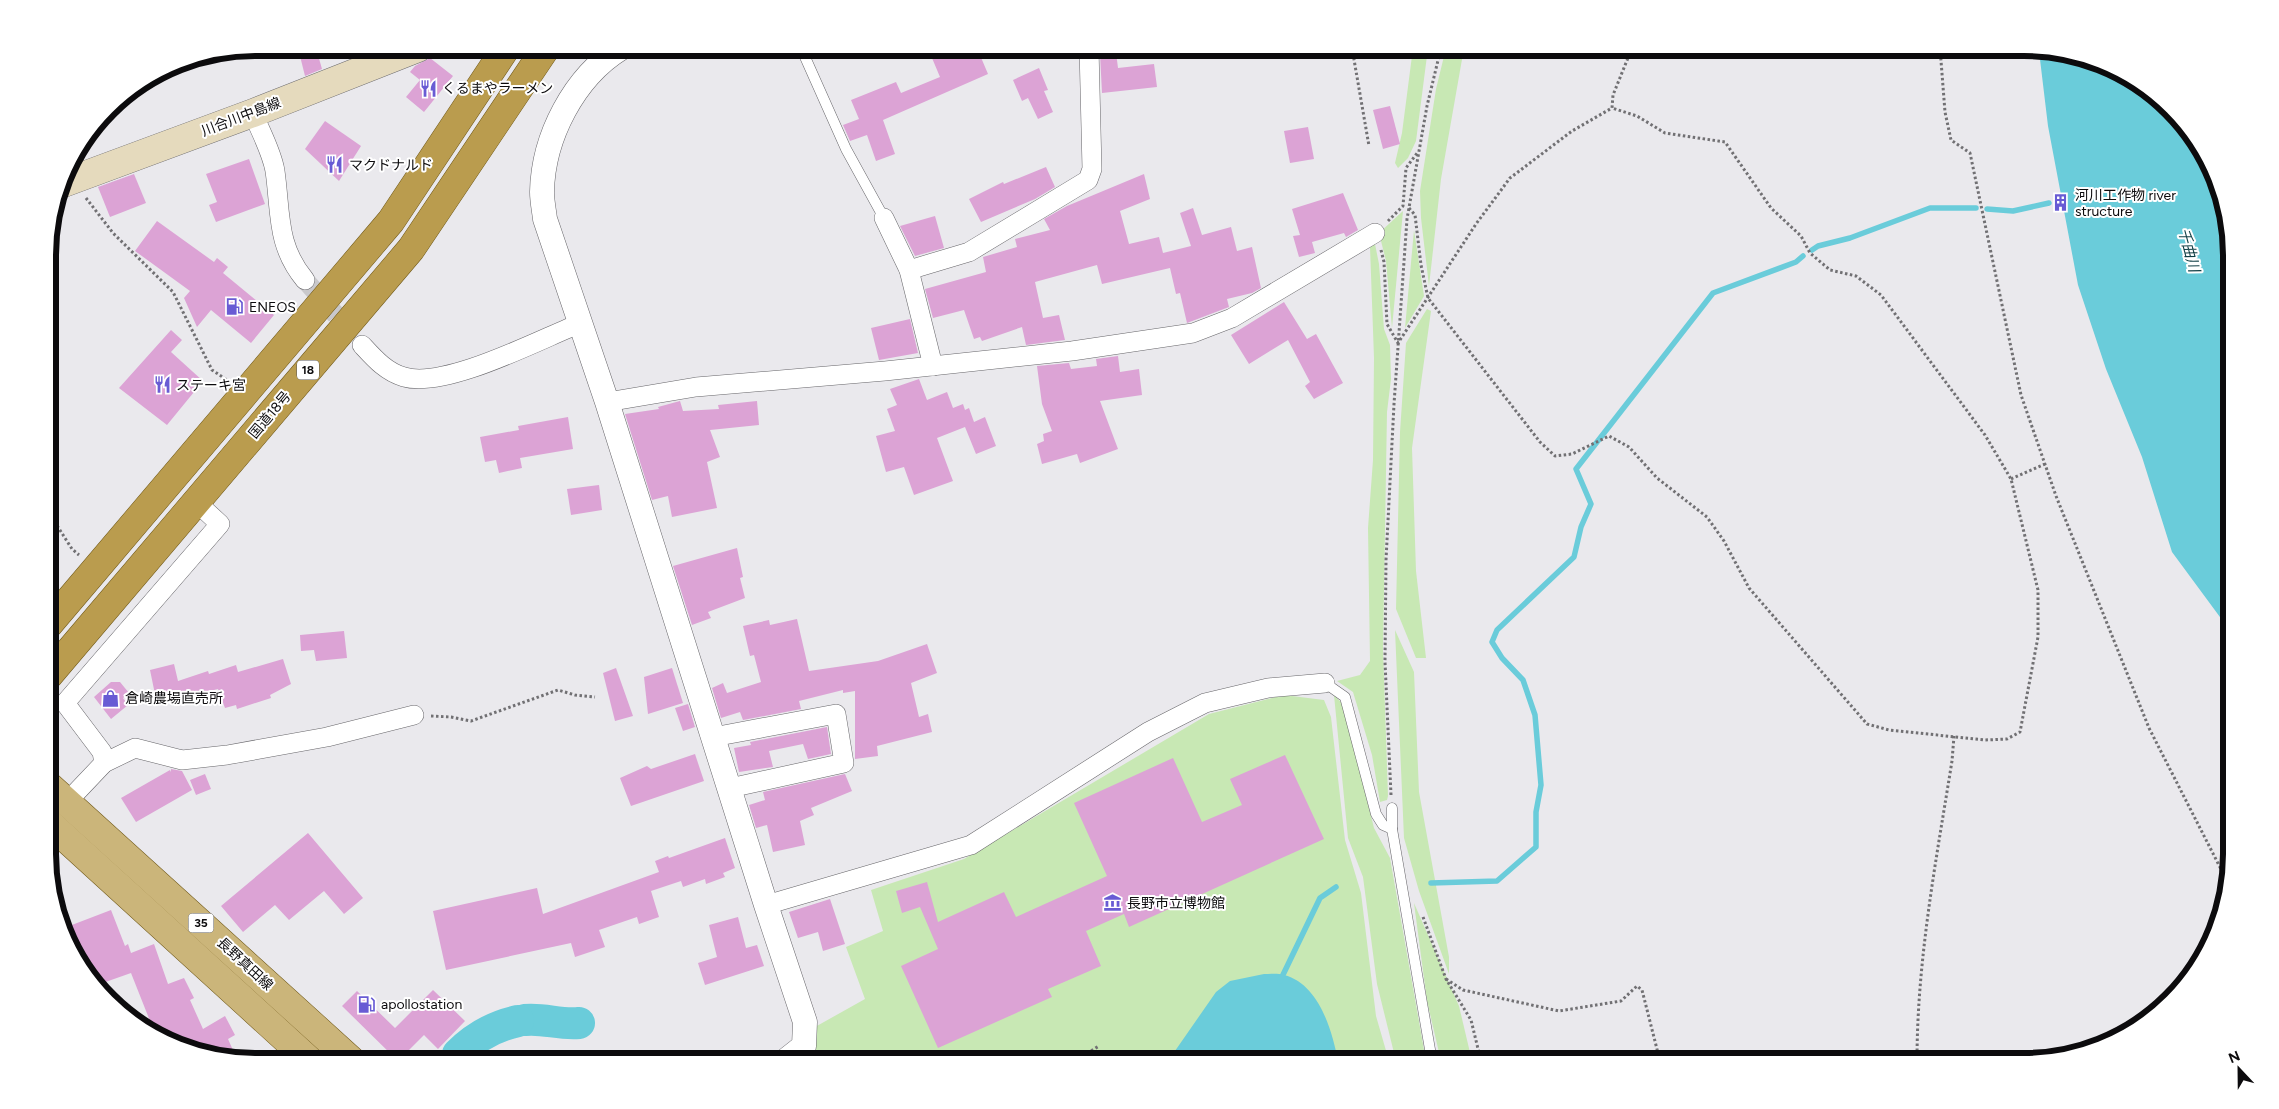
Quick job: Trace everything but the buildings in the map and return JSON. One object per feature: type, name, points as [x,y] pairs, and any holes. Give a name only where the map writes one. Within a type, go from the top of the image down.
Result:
[{"type":"highway","name":"18","points":[[56,616],[391,221],[501,56]]},
{"type":"highway","name":"国道18号","points":[[56,667],[411,249],[541,56]]},
{"type":"main road","name":"川合川中島線","points":[[72,176],[253,113],[398,56]]},
{"type":"main road","name":"長野真田線","points":[[58,794],[342,1053]]},
{"type":"main road","name":"長野真田線","points":[[56,830],[292,1053]]},
{"type":"street","points":[[611,56],[593,71],[578,89],[560,120],[548,148],[543,171],[542,194],[545,219],[607,402],[766,905],[805,1022],[804,1046],[795,1053]]},
{"type":"street","points":[[909,270],[969,252],[1088,180],[1092,169],[1089,56]]},
{"type":"street","points":[[253,113],[274,169],[284,246],[295,268],[305,280]]},
{"type":"street","points":[[884,218],[909,270],[933,366]]},
{"type":"street","points":[[607,402],[696,387],[933,366],[1072,351],[1193,332],[1232,318],[1375,232]]},
{"type":"street","points":[[362,345],[375,359],[392,372],[402,377],[426,380],[458,374],[581,322]]},
{"type":"street","points":[[104,763],[102,752],[65,703],[220,524],[196,502]]},
{"type":"street","points":[[766,905],[971,845],[1148,732],[1205,703],[1268,688],[1325,683]]},
{"type":"street","points":[[713,738],[836,714],[844,763],[730,788]]},
{"type":"street","points":[[58,794],[104,763],[135,748],[182,760],[228,755],[327,737],[414,715]]},
{"type":"lane","points":[[805,56],[846,149],[863,183],[884,218]]},
{"type":"lane","points":[[1325,683],[1345,697],[1376,814],[1384,825],[1392,829]]},
{"type":"lane","points":[[1392,808],[1392,829],[1431,1053]]},
{"type":"path","points":[[1353,56],[1369,146]]},
{"type":"path","points":[[1392,808],[1385,662],[1386,560],[1398,343],[1409,208],[1427,106],[1439,56]]},
{"type":"path","points":[[1612,108],[1613,95],[1629,56]]},
{"type":"path","points":[[1941,56],[1945,112],[1951,140],[1970,153],[2021,395],[2056,496],[2149,728],[2222,870]]},
{"type":"path","points":[[1398,343],[1428,298],[1476,224],[1510,178],[1572,131],[1612,108],[1637,116],[1665,133],[1725,142],[1771,208],[1801,236],[1810,253],[1830,270],[1856,276],[1881,295],[1986,435],[2011,479],[2038,590],[2038,637],[2020,732],[2007,739],[1985,740],[1889,730],[1867,724],[1749,588],[1724,541],[1706,517],[1657,478],[1629,447],[1609,436],[1572,454],[1555,456],[1540,442],[1428,298],[1421,265],[1415,215],[1409,208]]},
{"type":"path","points":[[70,182],[113,233],[173,292],[212,370],[245,392]]},
{"type":"path","points":[[1387,324],[1398,343]]},
{"type":"path","points":[[2011,479],[2045,464]]},
{"type":"path","points":[[56,525],[72,549],[96,570]]},
{"type":"path","points":[[414,715],[451,717],[471,721],[558,690],[575,695],[595,697]]},
{"type":"path","points":[[1917,1053],[1917,1030],[1927,917],[1952,761],[1954,736]]},
{"type":"path","points":[[1420,910],[1446,978],[1471,1020],[1479,1053]]},
{"type":"path","points":[[1446,978],[1463,990],[1559,1011],[1621,1001],[1638,986],[1642,990],[1658,1053]]},
{"type":"path","points":[[1087,1053],[1099,1046]]},
{"type":"green space","points":[[1412,56],[1427,56],[1416,141],[1408,158],[1398,168],[1395,163],[1402,133]]},
{"type":"green space","points":[[1444,56],[1463,56],[1441,179],[1429,286],[1421,218],[1420,191],[1436,89]]},
{"type":"green space","points":[[1403,211],[1392,328],[1386,261],[1379,233]]},
{"type":"green space","points":[[1414,230],[1424,296],[1405,328]]},
{"type":"green space","points":[[1375,244],[1379,264],[1384,329],[1390,345],[1391,379],[1387,412],[1383,649],[1388,796],[1387,800],[1380,802],[1372,755],[1353,692],[1337,681],[1360,675],[1370,661],[1368,528],[1373,460],[1374,358],[1370,247]]},
{"type":"green space","points":[[1427,309],[1431,311],[1412,448],[1416,571],[1426,658],[1416,658],[1396,609],[1400,432],[1406,343]]},
{"type":"green space","points":[[1395,630],[1414,672],[1419,792],[1449,957],[1449,974],[1419,891],[1404,838]]},
{"type":"green space","points":[[1284,695],[1324,700],[1331,717],[1345,840],[1361,893],[1376,1016],[1387,1053],[809,1053],[815,1027],[865,999],[846,947],[883,931],[871,890],[964,859],[1209,714]]},
{"type":"green space","points":[[1334,695],[1343,704],[1374,828],[1390,858],[1425,1053],[1394,1053],[1377,984],[1363,877],[1348,838]]},
{"type":"green space","points":[[1414,903],[1459,1006],[1470,1053],[1439,1053],[1427,1001]]},
{"type":"water","name":"千曲川","points":[[2040,57],[2062,60],[2100,71],[2145,97],[2182,134],[2208,179],[2219,217],[2223,256],[2223,621],[2172,552],[2142,457],[2106,369],[2078,285],[2048,126]]},
{"type":"water","points":[[1264,974],[1284,975],[1296,980],[1315,998],[1322,1010],[1328,1023],[1336,1053],[1174,1053],[1216,992],[1230,981]]},
{"type":"waterway","points":[[1987,209],[2013,211],[2049,203]]},
{"type":"waterway","points":[[1812,250],[1818,246],[1850,238],[1930,208],[1976,208]]},
{"type":"waterway","points":[[1431,883],[1497,881],[1536,847],[1536,812],[1541,785],[1535,715],[1523,680],[1502,658],[1492,642],[1497,630],[1574,557],[1581,527],[1591,504],[1576,469],[1713,293],[1796,262],[1803,256]]},
{"type":"waterway","points":[[1280,981],[1320,898],[1336,887]]},
{"type":"waterway","points":[[525,1020],[579,1023]]},
{"type":"waterway","points":[[459,1053],[485,1033],[518,1021]]},
{"type":"tunnel","points":[[305,280],[352,333]]},
{"type":"place","name":"くるまやラーメン","points":[[428,88]]},
{"type":"place","name":"マクドナルド","points":[[335,165]]},
{"type":"place","name":"河川工作物 river structure","points":[[2061,203]]},
{"type":"place","name":"ENEOS","points":[[235,307]]},
{"type":"place","name":"ステーキ宮","points":[[162,385]]},
{"type":"place","name":"倉崎農場直売所","points":[[111,698]]},
{"type":"place","name":"長野市立博物館","points":[[1113,903]]},
{"type":"place","name":"apollostation","points":[[367,1004]]}]
